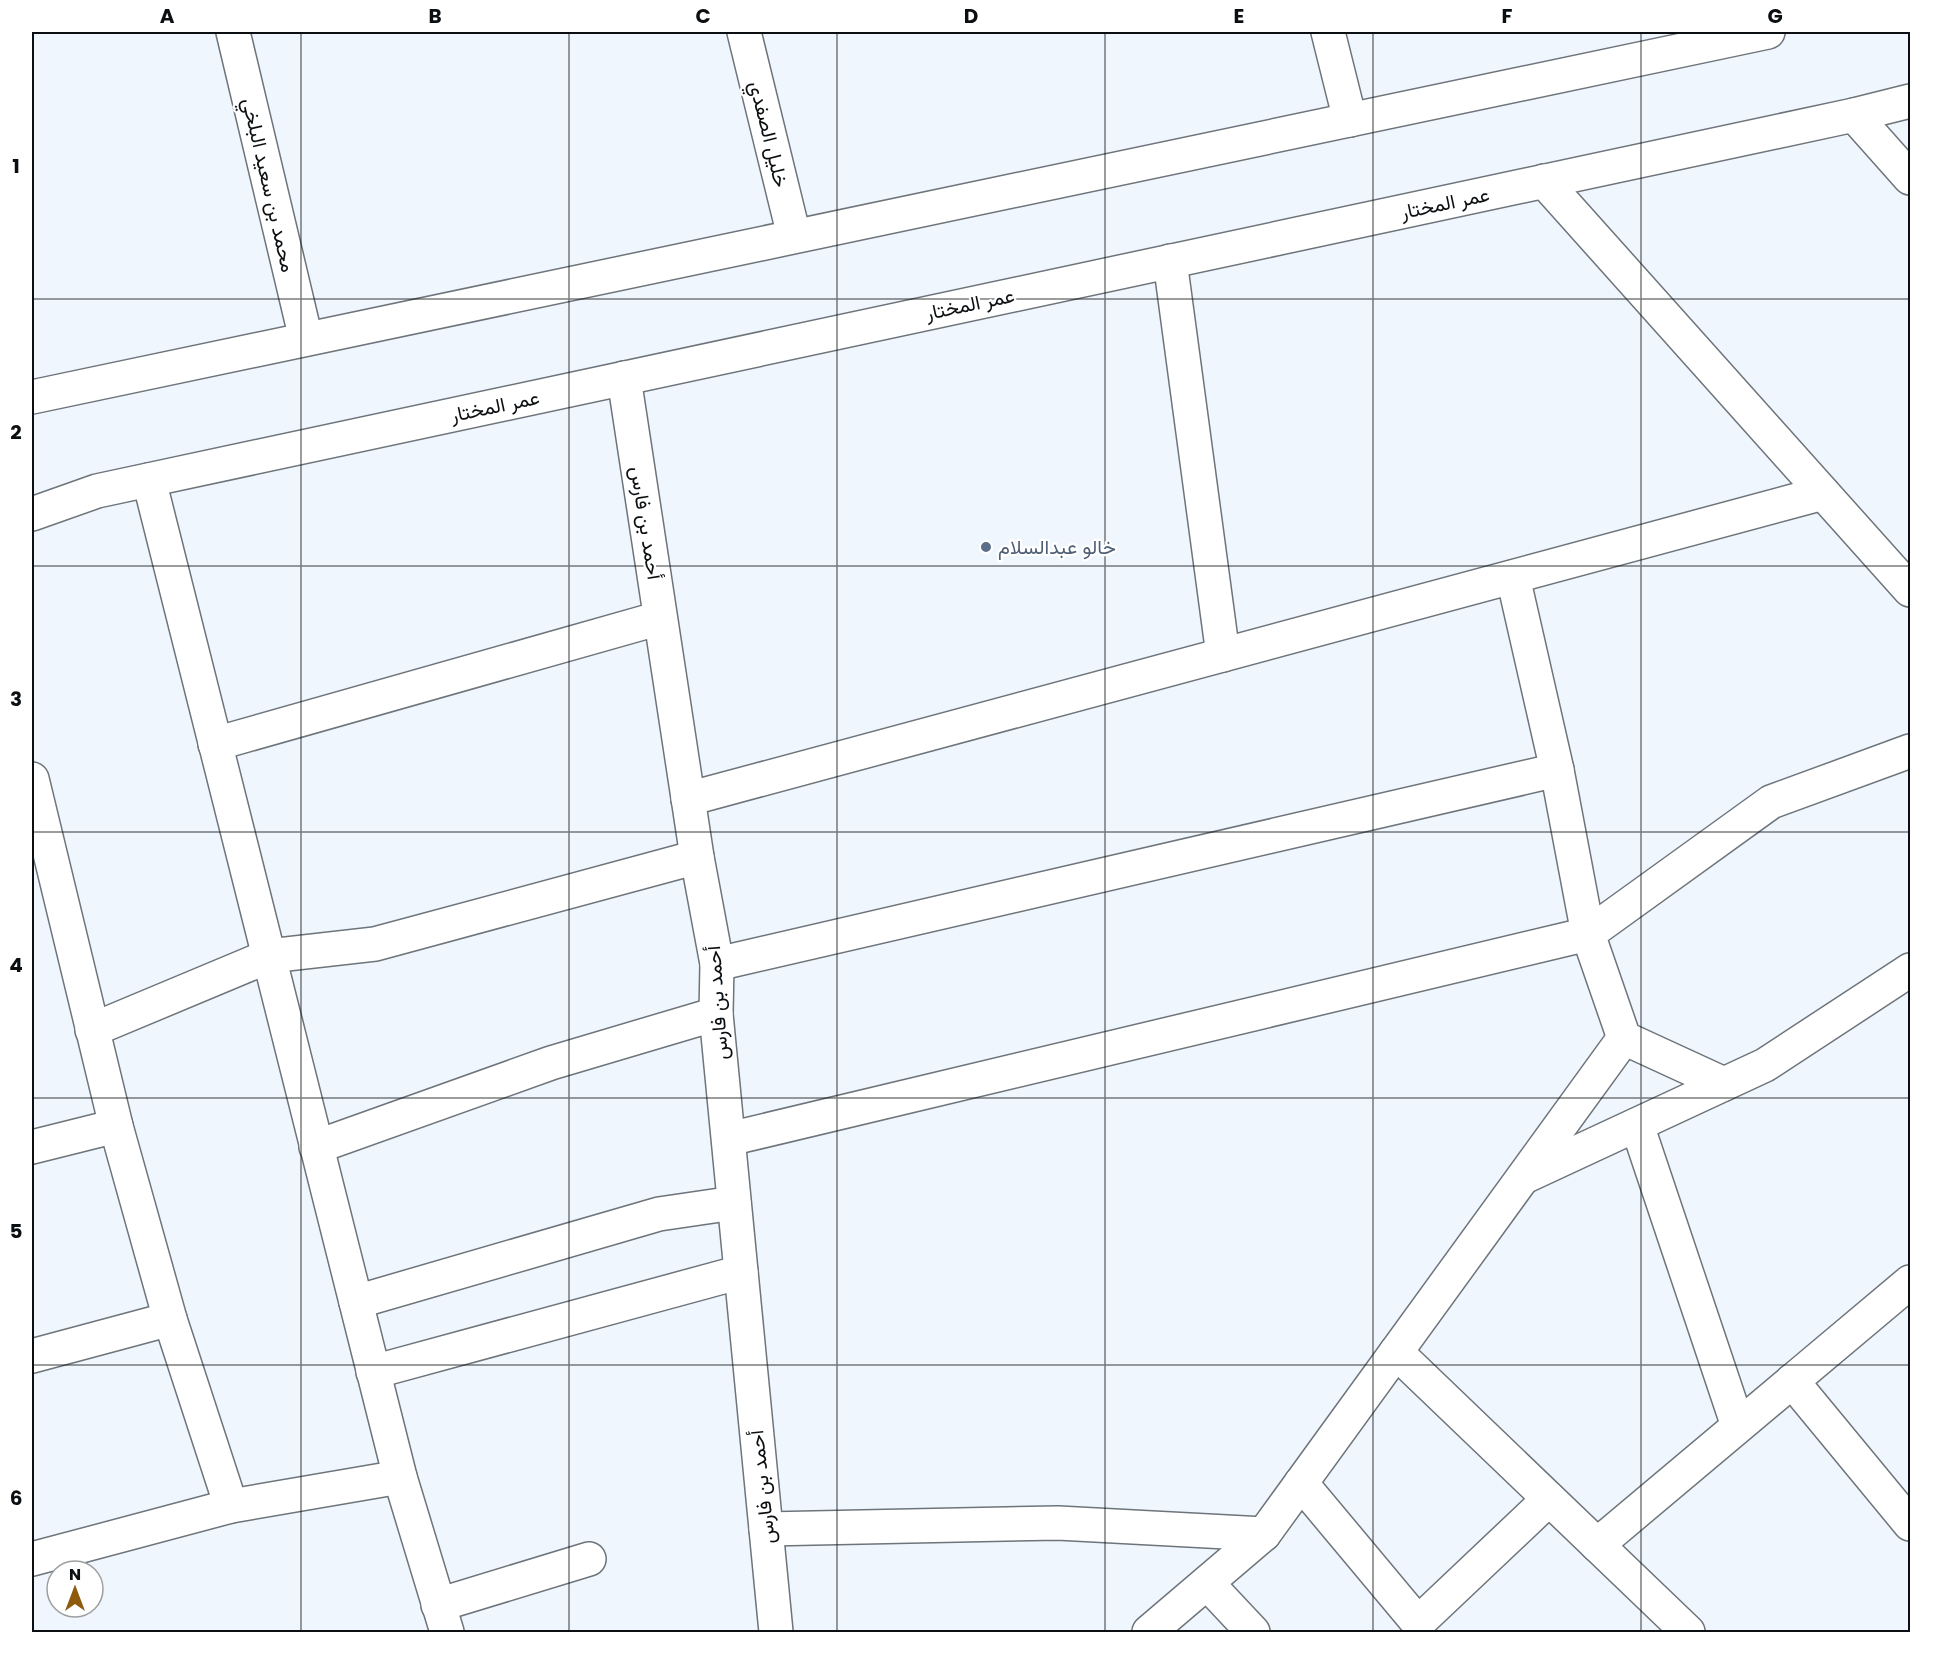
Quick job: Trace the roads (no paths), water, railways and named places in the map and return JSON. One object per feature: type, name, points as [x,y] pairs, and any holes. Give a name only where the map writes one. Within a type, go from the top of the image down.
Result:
[{"type":"street","name":"محمد بن سعيد البلخي","points":[[233,32],[306,339]]},
{"type":"street","name":"خليل الصفدي","points":[[744,32],[794,236]]},
{"type":"street","points":[[1328,32],[1350,120]]},
{"type":"street","points":[[32,397],[1350,120],[1711,37],[1768,32]]},
{"type":"street","name":"عمر المختار","points":[[32,514],[97,491],[1544,182],[1911,101]]},
{"type":"street","points":[[1854,115],[1911,178]]},
{"type":"street","points":[[1544,182],[1911,590]]},
{"type":"street","points":[[1170,261],[1223,655]]},
{"type":"street","name":"أحمد بن فارس","points":[[624,378],[697,857],[717,964],[716,1014],[776,1632]]},
{"type":"street","points":[[149,480],[400,1477],[442,1619],[589,1559]]},
{"type":"street","points":[[688,799],[1823,493]]},
{"type":"street","points":[[1513,576],[1557,770],[1588,934],[1624,1038],[1724,1084]]},
{"type":"street","points":[[215,744],[660,618]]},
{"type":"street","points":[[729,1139],[1588,934],[1771,802],[1911,751]]},
{"type":"street","points":[[717,964],[1557,770]]},
{"type":"street","points":[[32,779],[116,1126],[171,1319],[231,1506]]},
{"type":"street","points":[[92,1030],[269,956],[375,944],[697,857]]},
{"type":"street","points":[[1522,1178],[1765,1065],[1911,970]]},
{"type":"street","points":[[316,1147],[551,1063],[716,1014]]},
{"type":"street","points":[[1149,1632],[1264,1534],[1624,1038]]},
{"type":"street","points":[[1637,1125],[1738,1426]]},
{"type":"street","points":[[32,1147],[116,1126]]},
{"type":"street","points":[[356,1302],[658,1214],[734,1203]]},
{"type":"street","points":[[373,1372],[741,1272]]},
{"type":"street","points":[[1597,1545],[1911,1282]]},
{"type":"street","points":[[32,1356],[171,1319]]},
{"type":"street","points":[[1396,1352],[1688,1632]]},
{"type":"street","points":[[1792,1381],[1911,1524]]},
{"type":"street","points":[[32,1559],[231,1506],[400,1477]]},
{"type":"street","points":[[1301,1483],[1418,1623],[1550,1499]]},
{"type":"street","points":[[766,1529],[1058,1523],[1264,1534]]},
{"type":"street","points":[[1207,1583],[1252,1632]]},
{"type":"place","name":"خالو عبدالسلام","points":[[986,547]]}]
